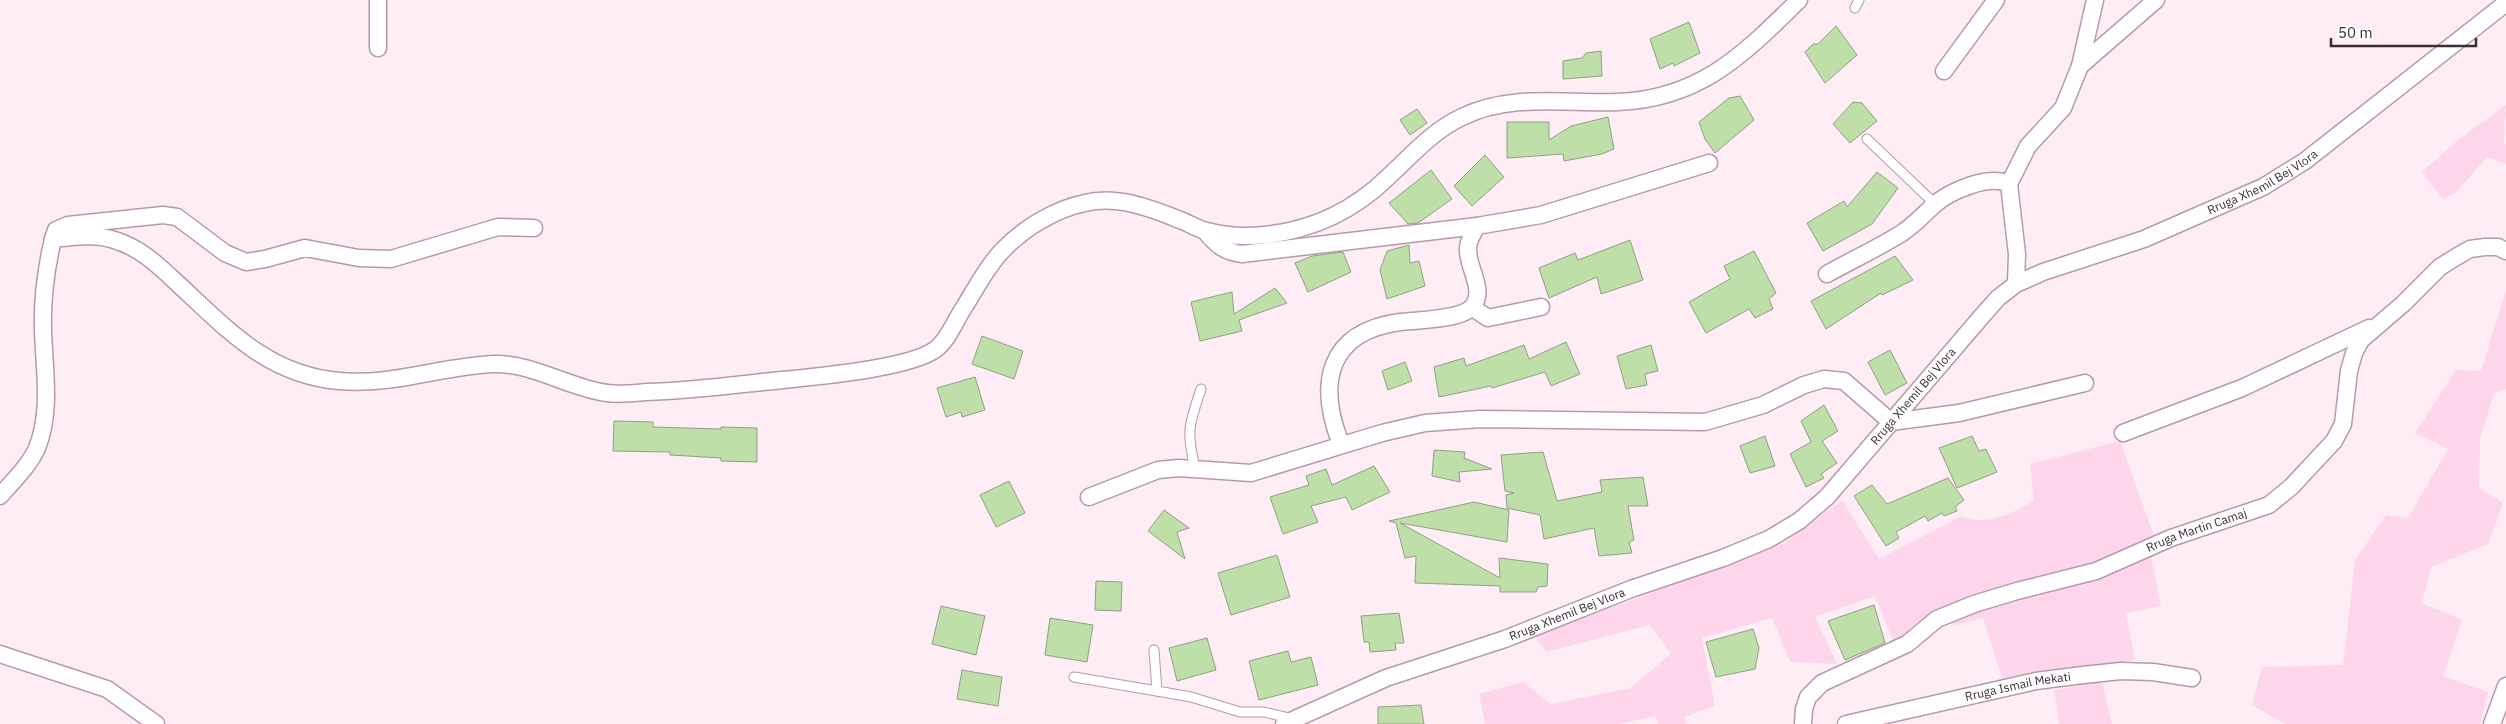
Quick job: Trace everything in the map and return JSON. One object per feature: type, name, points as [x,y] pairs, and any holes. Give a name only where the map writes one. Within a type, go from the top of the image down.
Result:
[{"type":"street","points":[[378,0],[378,48]]},
{"type":"street","points":[[53,239],[84,236],[108,238],[129,245],[152,261],[225,329],[283,368],[303,376],[364,384],[494,364],[517,366],[578,388],[613,394],[673,392],[828,374],[897,364],[918,358],[938,348],[1000,252],[1041,221],[1083,203],[1106,200],[1139,206],[1205,231],[1260,236],[1293,231],[1324,222],[1352,206],[1383,182],[1416,149],[1441,128],[1465,115],[1491,106],[1547,101],[1616,102],[1650,99],[1688,88],[1723,68],[1799,0]]},
{"type":"street","points":[[1944,71],[1996,0]]},
{"type":"street","points":[[2016,284],[2017,254],[2009,184],[2028,146],[2063,108],[2080,66],[2095,0]]},
{"type":"street","points":[[2080,66],[2156,0]]},
{"type":"street","name":"Rruga Xhemil Bej Vlora","points":[[1289,722],[1386,678],[1505,639],[1631,589],[1723,558],[1769,539],[1799,521],[1827,497],[1982,316],[1998,298],[2016,284],[2043,272],[2144,239],[2264,187],[2305,161],[2506,3]]},
{"type":"street","points":[[1205,231],[1215,244],[1229,252],[1242,254],[1477,226],[1541,215],[1708,163]]},
{"type":"street","points":[[1827,274],[1902,232],[1920,220],[1936,204],[1969,186],[1986,180],[2000,180],[2009,184]]},
{"type":"street","points":[[0,496],[23,469],[37,448],[44,424],[46,390],[43,329],[44,284],[56,230],[68,225],[163,215],[177,217],[225,253],[246,262],[305,248],[359,258],[391,259],[498,227],[534,228]]},
{"type":"street","points":[[1341,444],[1334,426],[1328,384],[1332,366],[1340,351],[1356,338],[1373,328],[1398,322],[1462,313],[1473,308],[1477,299],[1477,286],[1468,248],[1477,226]]},
{"type":"street","name":"Rruga Martin Camaj","points":[[1803,724],[1804,709],[1808,697],[1822,683],[1907,644],[1937,619],[2017,590],[2096,571],[2171,538],[2269,505],[2291,487],[2334,441],[2343,424],[2354,352],[2361,340],[2384,322],[2440,268],[2456,257],[2470,249],[2484,247],[2498,247],[2506,251]]},
{"type":"street","points":[[1473,308],[1488,318],[1541,307]]},
{"type":"street","points":[[2123,433],[2242,388],[2384,322]]},
{"type":"street","points":[[1089,497],[1158,470],[1195,468],[1251,473],[1341,444],[1425,423],[1480,419],[1705,422],[1763,405],[1804,385],[1824,378],[1844,381],[1891,422],[1916,421],[1959,413],[2085,383]]},
{"type":"street","points":[[0,654],[107,689],[156,724]]},
{"type":"street","name":"Rruga Ismail Mekati","points":[[1846,724],[2036,681],[2121,671],[2153,672],[2192,678]]},
{"type":"street","points":[[2492,724],[2506,686]]},
{"type":"lane","points":[[1868,139],[1936,204]]},
{"type":"lane","points":[[1195,468],[1190,445],[1189,424],[1201,389]]},
{"type":"lane","points":[[1154,650],[1157,691]]},
{"type":"lane","points":[[1074,677],[1191,697],[1240,712],[1264,712],[1289,722]]},
{"type":"shaded area","points":[[2506,105],[2504,143],[2506,144],[2506,164],[2487,157],[2455,193],[2443,199],[2422,172],[2458,140]]},
{"type":"shaded area","points":[[2506,290],[2506,389],[2494,393],[2480,439],[2479,488],[2503,503],[2488,544],[2431,567],[2422,603],[2462,620],[2443,676],[2488,692],[2480,724],[2285,724],[2252,705],[2262,667],[2343,665],[2355,560],[2386,515],[2408,518],[2448,449],[2415,433],[2456,370],[2481,371]]},
{"type":"shaded area","points":[[2120,441],[2160,553],[2151,556],[2161,606],[2126,613],[2135,660],[2003,681],[1983,618],[1955,625],[1925,618],[1894,643],[1875,596],[1815,617],[1837,664],[1790,662],[1772,618],[1702,638],[1715,706],[1684,717],[1686,724],[1658,724],[1656,716],[1618,724],[1485,724],[1479,694],[1523,682],[1551,704],[1630,688],[1671,654],[1650,625],[1546,652],[1535,636],[1785,543],[1842,500],[1879,559],[1962,516],[1980,520],[1999,517],[2034,501],[2030,464]]},
{"type":"shaded area","points":[[2102,681],[2112,724],[2059,724],[2054,690]]},
{"type":"building","points":[[1689,22],[1700,53],[1674,66],[1673,63],[1660,69],[1650,39]]},
{"type":"building","points":[[1836,26],[1857,55],[1825,83],[1805,52],[1813,44],[1818,44]]},
{"type":"building","points":[[1601,51],[1602,76],[1563,79],[1563,61],[1582,58],[1586,53]]},
{"type":"building","points":[[1740,96],[1754,120],[1715,153],[1705,139],[1699,122],[1729,98]]},
{"type":"building","points":[[1853,102],[1862,103],[1877,121],[1850,143],[1833,124]]},
{"type":"building","points":[[1417,109],[1427,123],[1410,135],[1400,120]]},
{"type":"building","points":[[1608,117],[1614,149],[1602,154],[1564,161],[1563,154],[1507,158],[1507,122],[1549,122],[1549,140],[1571,126]]},
{"type":"building","points":[[1485,155],[1504,177],[1472,206],[1454,186]]},
{"type":"building","points":[[1431,170],[1452,199],[1418,223],[1408,224],[1389,203]]},
{"type":"building","points":[[1877,172],[1898,188],[1872,224],[1823,251],[1807,223],[1844,201],[1847,207]]},
{"type":"building","points":[[1630,240],[1643,280],[1601,294],[1597,277],[1549,298],[1539,268],[1575,253],[1578,260]]},
{"type":"building","points":[[1409,245],[1410,263],[1419,261],[1425,286],[1387,299],[1380,270],[1387,251]]},
{"type":"building","points":[[1754,251],[1776,293],[1769,299],[1773,309],[1755,318],[1749,309],[1706,333],[1689,302],[1730,279],[1724,266]]},
{"type":"building","points":[[1343,252],[1351,272],[1308,292],[1295,263],[1312,256]]},
{"type":"building","points":[[1895,256],[1913,280],[1882,295],[1881,293],[1826,329],[1811,301]]},
{"type":"building","points":[[1275,288],[1287,303],[1239,320],[1242,331],[1200,341],[1191,302],[1232,292],[1234,314]]},
{"type":"building","points":[[982,336],[1023,351],[1014,379],[972,364]]},
{"type":"building","points":[[1566,342],[1580,374],[1551,386],[1545,372],[1492,388],[1491,386],[1439,397],[1434,367],[1464,358],[1466,366],[1524,345],[1529,359]]},
{"type":"building","points":[[1651,345],[1658,371],[1645,374],[1647,385],[1626,389],[1617,356]]},
{"type":"building","points":[[1890,350],[1907,383],[1885,395],[1868,362]]},
{"type":"building","points":[[1405,362],[1412,381],[1388,390],[1382,371]]},
{"type":"building","points":[[975,377],[985,410],[962,417],[961,412],[946,417],[937,388]]},
{"type":"building","points":[[1824,405],[1838,431],[1822,441],[1837,463],[1821,474],[1824,478],[1806,487],[1790,454],[1811,442],[1801,421]]},
{"type":"building","points":[[614,421],[653,422],[653,427],[757,428],[757,462],[721,461],[721,458],[670,455],[670,452],[613,451]]},
{"type":"building","points":[[1765,436],[1775,466],[1750,473],[1740,446]]},
{"type":"building","points":[[1972,436],[1979,451],[1986,449],[1997,472],[1957,488],[1939,448]]},
{"type":"building","points":[[1434,450],[1465,452],[1464,458],[1492,469],[1459,472],[1460,482],[1432,476]]},
{"type":"building","points":[[1543,452],[1557,501],[1602,492],[1600,480],[1643,477],[1648,506],[1628,506],[1634,540],[1629,542],[1632,553],[1599,556],[1594,528],[1544,539],[1540,515],[1507,508],[1506,495],[1514,493],[1505,491],[1501,455]]},
{"type":"building","points":[[1374,466],[1390,492],[1352,510],[1346,497],[1311,506],[1318,522],[1283,534],[1270,497],[1309,485],[1306,476],[1326,469],[1332,485]]},
{"type":"building","points":[[1948,478],[1964,500],[1955,507],[1957,511],[1944,516],[1942,513],[1928,521],[1925,516],[1896,532],[1899,538],[1886,546],[1854,496],[1872,485],[1887,504]]},
{"type":"building","points":[[1009,481],[1025,513],[996,527],[980,495]]},
{"type":"building","points":[[1474,502],[1509,510],[1507,542],[1400,523],[1500,578],[1499,558],[1548,564],[1547,586],[1538,587],[1536,592],[1500,592],[1500,586],[1415,583],[1416,556],[1405,558],[1396,523],[1389,521]]},
{"type":"building","points":[[1164,510],[1189,528],[1177,532],[1185,559],[1148,531]]},
{"type":"building","points":[[1277,555],[1290,597],[1231,615],[1218,573]]},
{"type":"building","points":[[1096,581],[1122,582],[1121,611],[1095,610]]},
{"type":"building","points":[[1874,605],[1885,643],[1845,660],[1828,621]]},
{"type":"building","points":[[941,606],[985,616],[976,655],[932,644]]},
{"type":"building","points":[[1399,613],[1404,643],[1395,643],[1396,650],[1370,652],[1369,642],[1364,642],[1361,616]]},
{"type":"building","points":[[1050,618],[1093,625],[1087,662],[1045,655]]},
{"type":"building","points":[[1753,629],[1759,648],[1755,669],[1716,677],[1706,642]]},
{"type":"building","points":[[1207,638],[1216,670],[1177,681],[1169,648]]},
{"type":"building","points":[[1288,651],[1291,662],[1311,657],[1318,685],[1259,700],[1249,661]]},
{"type":"building","points":[[962,670],[1002,677],[998,706],[957,699]]},
{"type":"building","points":[[1421,705],[1424,724],[1378,724],[1378,707]]}]
